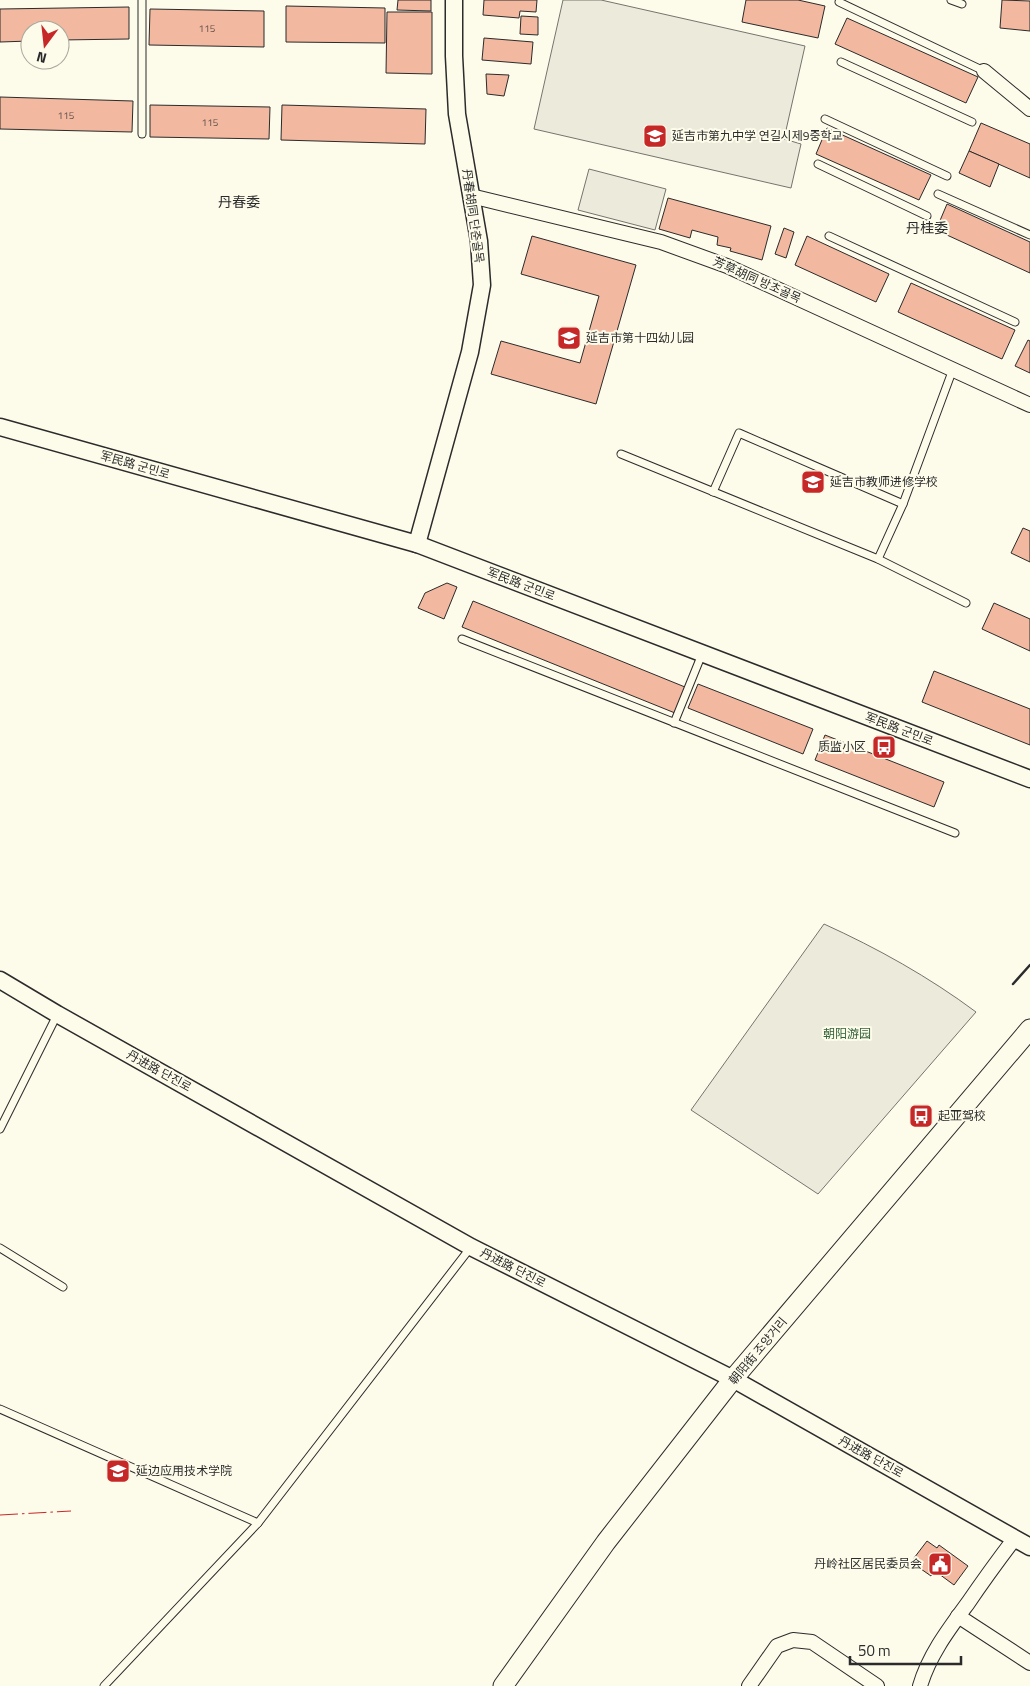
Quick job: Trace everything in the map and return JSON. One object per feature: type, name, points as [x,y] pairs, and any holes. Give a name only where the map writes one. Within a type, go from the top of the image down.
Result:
[{"type":"main road","name":"朝阳街 조양거리","points":[[503,1686],[606,1542],[733,1380],[1030,1029]]},
{"type":"street","name":"丹春胡同 단춘골목","points":[[417,544],[470,352],[482,285],[479,242],[457,114],[454,0]]},
{"type":"street","points":[[984,71],[1030,109]]},
{"type":"street","name":"芳草胡同 방초골목","points":[[470,196],[661,242],[727,266],[1030,404]]},
{"type":"street","name":"军民路 군민로","points":[[0,427],[417,544],[1030,779]]},
{"type":"street","name":"丹进路 단진로","points":[[0,980],[57,1014],[471,1246],[733,1380],[1030,1547]]},
{"type":"street","points":[[920,1686],[933,1654],[958,1616],[1015,1538]]},
{"type":"street","points":[[958,1616],[1030,1663]]},
{"type":"street","points":[[749,1686],[777,1646],[794,1640],[812,1642],[877,1686]]},
{"type":"lane","points":[[142,0],[142,134]]},
{"type":"lane","points":[[950,0],[962,4]]},
{"type":"lane","points":[[839,2],[984,71]]},
{"type":"lane","points":[[841,62],[972,122]]},
{"type":"lane","points":[[825,119],[947,176]]},
{"type":"lane","points":[[818,164],[927,216]]},
{"type":"lane","points":[[938,194],[1030,235]]},
{"type":"lane","points":[[829,236],[1015,322]]},
{"type":"lane","points":[[878,559],[903,504],[954,369]]},
{"type":"lane","points":[[712,492],[739,433],[903,504]]},
{"type":"lane","points":[[621,454],[878,559],[966,603]]},
{"type":"lane","points":[[462,638],[955,833]]},
{"type":"lane","points":[[674,723],[703,654]]},
{"type":"lane","points":[[0,1129],[57,1014]]},
{"type":"lane","points":[[104,1686],[258,1523],[471,1246]]},
{"type":"lane","points":[[0,1248],[62,1287]]},
{"type":"lane","points":[[0,1409],[258,1523]]},
{"type":"green space","points":[[563,0],[601,0],[805,46],[784,139],[801,144],[791,188],[534,129]]},
{"type":"green space","points":[[589,169],[666,189],[655,230],[578,210]]},
{"type":"green space","name":"朝阳游园","points":[[824,924],[902,964],[976,1012],[818,1194],[691,1110]]},
{"type":"building","points":[[398,0],[431,0],[431,11],[397,10]]},
{"type":"building","points":[[484,0],[537,0],[536,12],[520,11],[519,18],[483,15]]},
{"type":"building","points":[[746,0],[798,0],[825,6],[818,38],[742,22]]},
{"type":"building","points":[[1002,0],[1030,1],[1030,31],[1000,28]]},
{"type":"building","points":[[286,6],[385,8],[385,43],[286,42]]},
{"type":"building","points":[[129,7],[129,39],[70,40],[70,20],[20,20],[20,41],[0,42],[0,9]]},
{"type":"building","points":[[150,9],[264,11],[264,47],[149,45]]},
{"type":"building","points":[[387,12],[432,12],[432,74],[386,73]]},
{"type":"building","points":[[521,16],[538,17],[538,35],[520,34]]},
{"type":"building","points":[[847,18],[978,77],[966,103],[835,44]]},
{"type":"building","points":[[484,38],[533,42],[531,64],[482,60]]},
{"type":"building","points":[[486,74],[509,75],[504,96],[487,94]]},
{"type":"building","points":[[0,97],[133,101],[132,132],[0,129]]},
{"type":"building","points":[[150,105],[270,107],[269,139],[150,137]]},
{"type":"building","points":[[282,105],[426,109],[425,144],[281,140]]},
{"type":"building","points":[[981,123],[1030,144],[1030,178],[969,151]]},
{"type":"building","points":[[827,128],[931,175],[919,200],[816,154]]},
{"type":"building","points":[[969,151],[999,164],[990,187],[959,173]]},
{"type":"building","points":[[668,198],[771,226],[762,260],[730,251],[731,248],[717,245],[718,237],[692,230],[690,238],[659,229]]},
{"type":"building","points":[[947,204],[1030,242],[1030,273],[936,230]]},
{"type":"building","points":[[784,228],[794,232],[786,258],[775,254]]},
{"type":"building","points":[[532,236],[636,265],[596,404],[491,374],[501,341],[580,363],[599,296],[521,274]]},
{"type":"building","points":[[807,236],[889,274],[876,302],[795,265]]},
{"type":"building","points":[[911,283],[1015,330],[1002,359],[898,312]]},
{"type":"building","points":[[1028,340],[1030,341],[1030,373],[1015,366]]},
{"type":"building","points":[[1023,528],[1030,531],[1030,562],[1011,553]]},
{"type":"building","points":[[447,583],[457,587],[444,619],[418,608],[425,593]]},
{"type":"building","points":[[473,601],[685,687],[675,713],[462,627]]},
{"type":"building","points":[[994,603],[1030,619],[1030,651],[982,629]]},
{"type":"building","points":[[934,671],[1030,709],[1030,745],[922,702]]},
{"type":"building","points":[[698,684],[813,729],[803,754],[688,708]]},
{"type":"building","points":[[825,735],[944,782],[934,807],[815,760]]},
{"type":"building","name":"丹岭社区居民委员会","points":[[927,1541],[937,1548],[939,1545],[968,1566],[954,1585],[935,1571],[931,1576],[911,1562]]},
{"type":"wall","points":[[1013,984],[1030,965]]},
{"type":"power","points":[[0,1515],[71,1511]]},
{"type":"place","name":"延吉市第九中学 연길시제9중학교","points":[[655,136]]},
{"type":"place","name":"延吉市第十四幼儿园","points":[[569,338]]},
{"type":"place","name":"延吉市教师进修学校","points":[[813,482]]},
{"type":"place","name":"质监小区","points":[[884,747]]},
{"type":"place","name":"起亚驾校","points":[[921,1116]]},
{"type":"place","name":"延边应用技术学院","points":[[118,1471]]},
{"type":"place","name":"丹岭社区居民委员会","points":[[940,1564]]},
{"type":"district","name":"丹春委","points":[[239,202]]},
{"type":"district","name":"丹桂委","points":[[927,228]]}]
